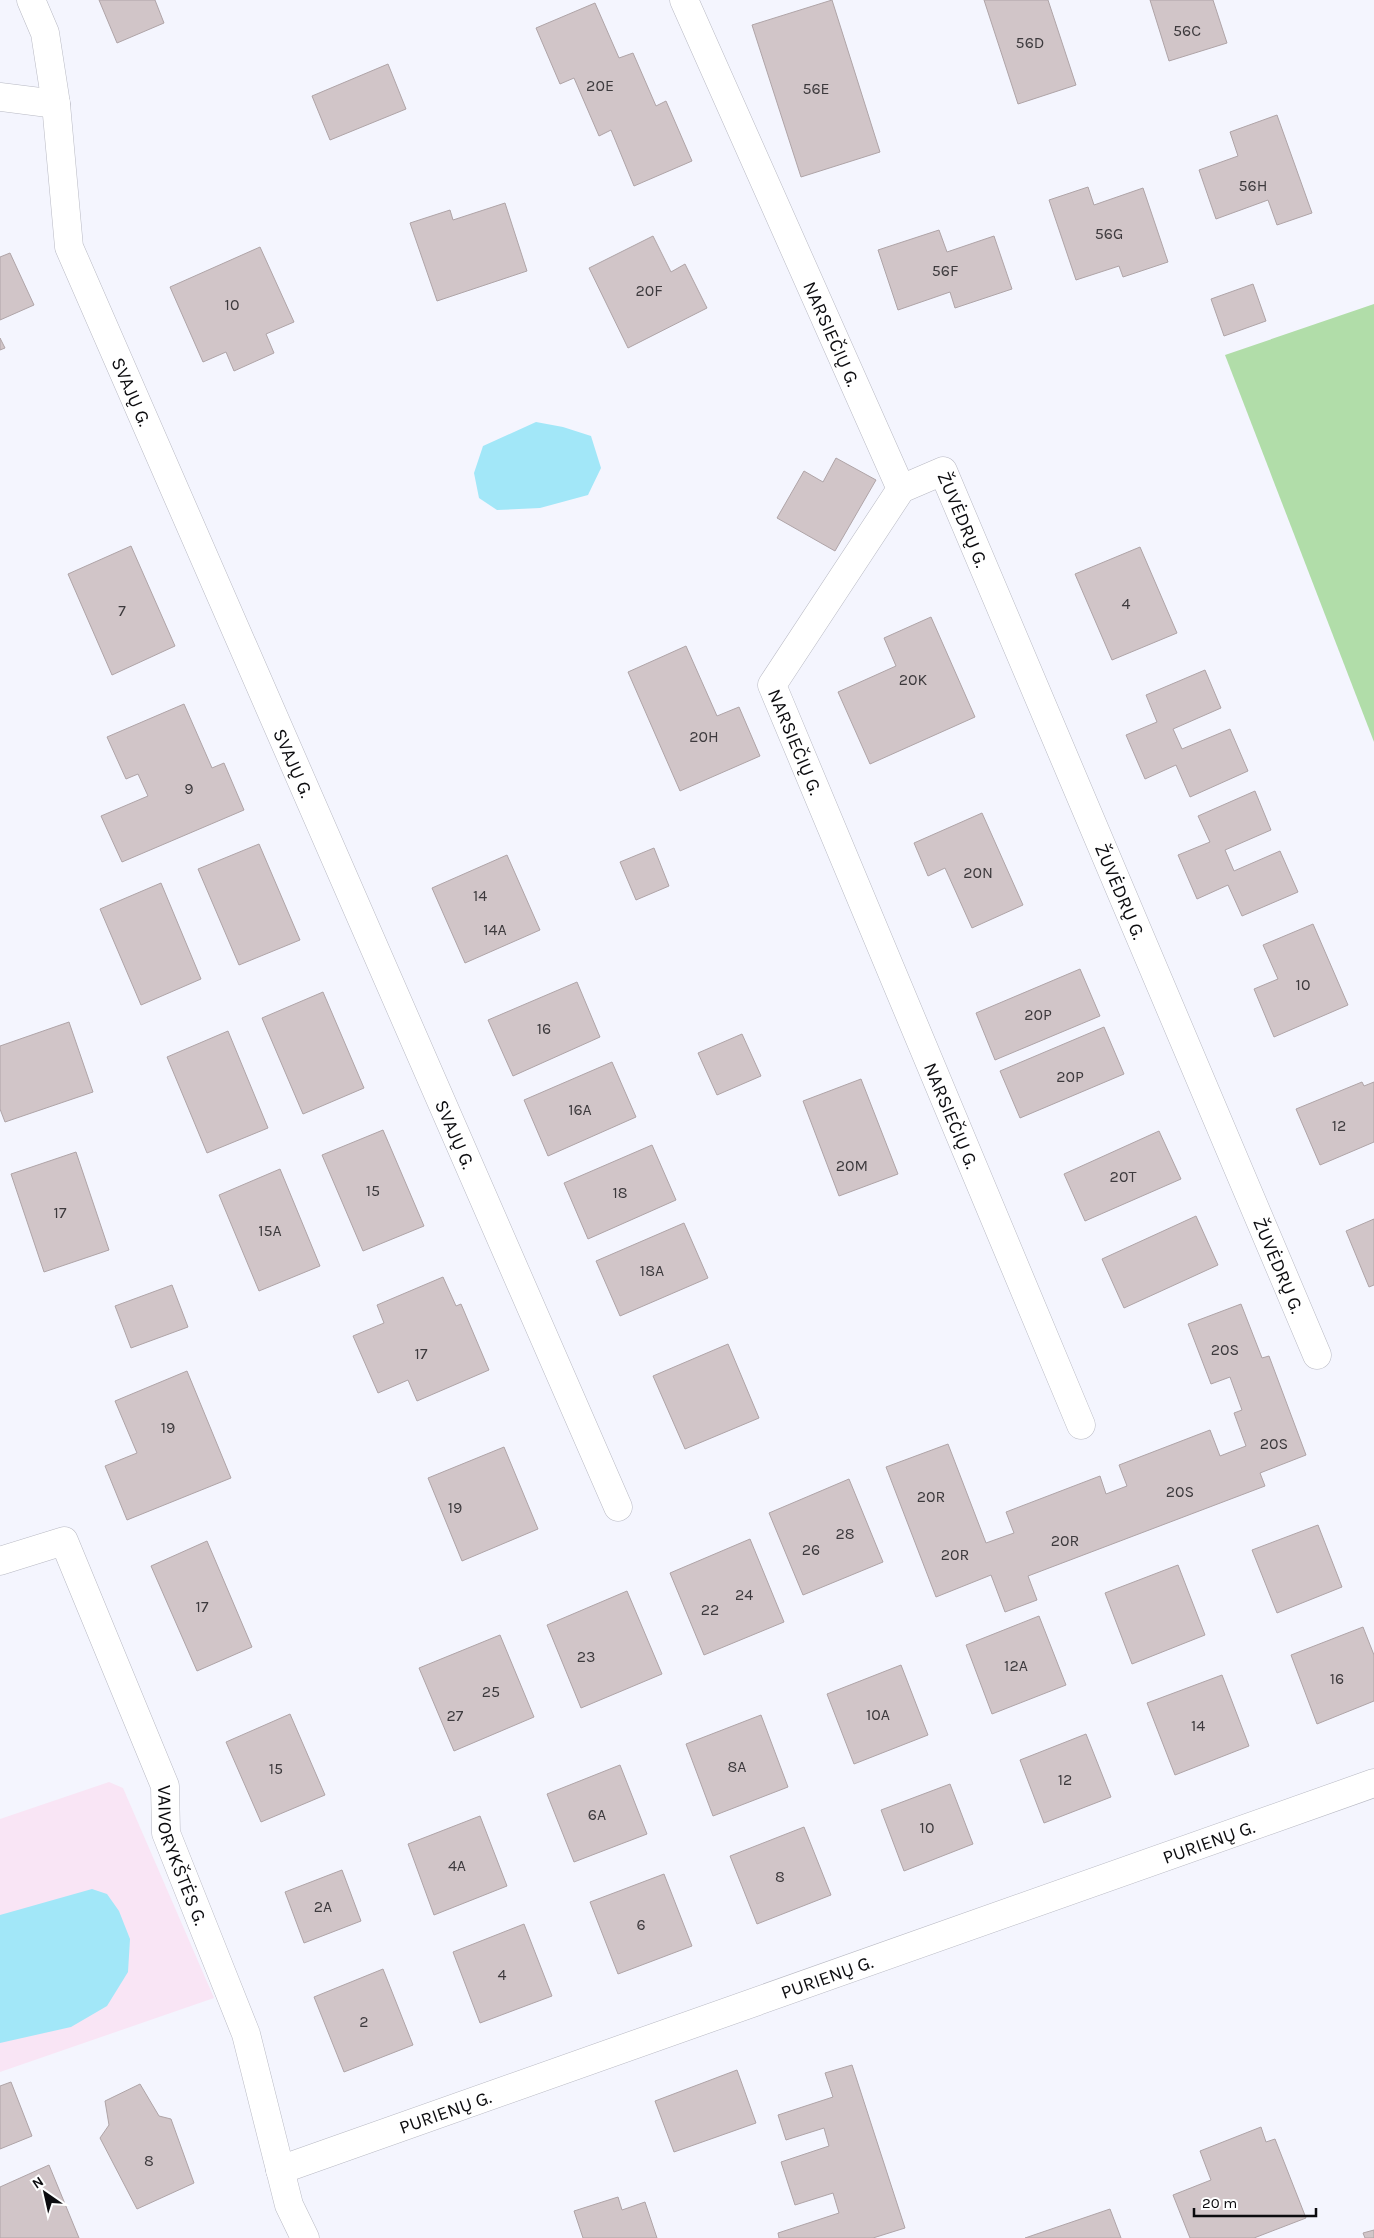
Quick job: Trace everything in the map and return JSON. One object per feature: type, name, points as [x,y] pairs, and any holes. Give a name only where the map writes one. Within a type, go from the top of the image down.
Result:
[{"type":"street","name":"SVAJŲ G.","points":[[31,0],[45,34],[56,104],[69,247],[618,1507]]},
{"type":"street","name":"NARSIEČIŲ G.","points":[[684,0],[901,489],[772,685],[1081,1425]]},
{"type":"street","points":[[0,97],[56,104]]},
{"type":"street","name":"ŽUVĖDRŲ G.","points":[[901,489],[943,470],[1317,1355]]},
{"type":"street","name":"VAIVORYKŠTĖS G.","points":[[0,1561],[64,1541],[165,1786],[166,1833],[246,2034],[289,2206],[305,2238]]},
{"type":"street","name":"PURIENŲ G.","points":[[280,2170],[1374,1783]]},
{"type":"shaded area","points":[[109,1782],[123,1788],[214,1998],[0,2072],[0,1819]]},
{"type":"green space","points":[[1374,304],[1374,742],[1225,355]]},
{"type":"water","points":[[536,422],[563,427],[591,436],[601,468],[588,495],[540,508],[497,510],[479,498],[474,473],[483,446]]},
{"type":"water","points":[[92,1889],[107,1894],[119,1911],[130,1939],[128,1972],[107,2006],[71,2027],[0,2043],[0,1915]]},
{"type":"building","points":[[99,0],[155,0],[164,23],[117,43]]},
{"type":"building","points":[[832,0],[880,152],[801,177],[752,25]]},
{"type":"building","points":[[984,0],[1048,0],[1076,85],[1018,104]]},
{"type":"building","points":[[1150,0],[1213,0],[1227,43],[1169,61]]},
{"type":"building","points":[[595,3],[619,58],[633,53],[656,106],[666,101],[692,161],[634,186],[611,130],[599,136],[574,78],[560,84],[536,28]]},
{"type":"building","points":[[388,64],[406,109],[330,140],[312,96]]},
{"type":"building","points":[[1277,115],[1312,213],[1277,225],[1268,200],[1216,219],[1199,170],[1238,156],[1230,132]]},
{"type":"building","points":[[1088,187],[1094,205],[1143,188],[1168,262],[1123,277],[1119,266],[1076,280],[1049,200]]},
{"type":"building","points":[[505,203],[527,271],[437,301],[410,223],[450,210],[453,220]]},
{"type":"building","points":[[939,230],[947,252],[994,236],[1012,289],[955,308],[950,292],[898,310],[878,250]]},
{"type":"building","points":[[653,236],[671,272],[685,264],[707,308],[628,348],[589,268]]},
{"type":"building","points":[[260,247],[294,322],[266,334],[274,353],[234,371],[226,352],[203,362],[170,287]]},
{"type":"building","points":[[10,253],[34,305],[0,320],[0,257]]},
{"type":"building","points":[[1253,284],[1266,321],[1224,336],[1211,299]]},
{"type":"building","points":[[0,338],[5,348],[0,350]]},
{"type":"building","points":[[836,458],[876,480],[835,551],[777,518],[804,471],[823,482]]},
{"type":"building","points":[[131,546],[175,646],[112,675],[68,574]]},
{"type":"building","points":[[1140,547],[1177,633],[1112,660],[1075,574]]},
{"type":"building","points":[[931,617],[975,717],[870,764],[838,692],[896,666],[884,638]]},
{"type":"building","points":[[686,646],[717,716],[739,707],[760,756],[680,791],[628,672]]},
{"type":"building","points":[[1205,670],[1221,708],[1173,729],[1182,749],[1230,729],[1248,771],[1190,797],[1176,765],[1145,779],[1126,735],[1157,722],[1146,695]]},
{"type":"building","points":[[184,704],[212,768],[224,763],[244,810],[122,862],[101,816],[148,796],[138,774],[126,779],[107,737]]},
{"type":"building","points":[[1255,791],[1271,830],[1225,850],[1234,871],[1280,851],[1298,892],[1242,916],[1228,885],[1197,899],[1178,855],[1210,842],[1198,816]]},
{"type":"building","points":[[982,813],[1023,905],[972,928],[945,868],[928,876],[914,843]]},
{"type":"building","points":[[259,844],[300,940],[239,965],[198,869]]},
{"type":"building","points":[[654,848],[669,886],[636,900],[620,862]]},
{"type":"building","points":[[507,855],[540,930],[465,963],[432,888]]},
{"type":"building","points":[[161,883],[201,979],[141,1005],[100,909]]},
{"type":"building","points":[[1313,924],[1348,1005],[1274,1037],[1254,989],[1278,979],[1263,945]]},
{"type":"building","points":[[1080,969],[1100,1016],[995,1060],[976,1013]]},
{"type":"building","points":[[577,982],[600,1037],[513,1076],[488,1020]]},
{"type":"building","points":[[323,992],[364,1088],[303,1114],[262,1018]]},
{"type":"building","points":[[69,1022],[93,1092],[5,1122],[0,1109],[0,1046]]},
{"type":"building","points":[[1104,1027],[1124,1074],[1020,1118],[1000,1071]]},
{"type":"building","points":[[228,1031],[268,1128],[207,1153],[167,1057]]},
{"type":"building","points":[[742,1034],[761,1076],[717,1095],[698,1053]]},
{"type":"building","points":[[612,1062],[636,1117],[548,1156],[524,1100]]},
{"type":"building","points":[[861,1079],[898,1174],[839,1196],[803,1101]]},
{"type":"building","points":[[1362,1082],[1364,1086],[1374,1082],[1374,1142],[1320,1165],[1296,1109]]},
{"type":"building","points":[[383,1130],[424,1226],[363,1251],[322,1155]]},
{"type":"building","points":[[1159,1131],[1181,1179],[1085,1221],[1064,1174]]},
{"type":"building","points":[[652,1145],[676,1200],[588,1239],[564,1183]]},
{"type":"building","points":[[76,1152],[109,1250],[44,1272],[11,1174]]},
{"type":"building","points":[[280,1169],[320,1266],[259,1291],[219,1195]]},
{"type":"building","points":[[1196,1216],[1218,1265],[1124,1308],[1102,1259]]},
{"type":"building","points":[[1374,1219],[1374,1285],[1369,1287],[1346,1231]]},
{"type":"building","points":[[684,1223],[708,1278],[620,1316],[596,1261]]},
{"type":"building","points":[[443,1277],[456,1306],[461,1304],[489,1370],[417,1401],[408,1380],[378,1393],[353,1336],[384,1323],[377,1305]]},
{"type":"building","points":[[172,1285],[188,1327],[131,1348],[115,1306]]},
{"type":"building","points":[[1241,1304],[1262,1358],[1269,1356],[1306,1455],[1260,1473],[1265,1486],[1028,1576],[1037,1600],[1005,1612],[991,1575],[936,1597],[886,1467],[948,1444],[986,1543],[1014,1533],[1006,1512],[1100,1476],[1106,1494],[1127,1486],[1119,1465],[1210,1430],[1220,1456],[1246,1446],[1234,1413],[1242,1410],[1230,1377],[1211,1384],[1188,1324]]},
{"type":"building","points":[[728,1344],[759,1418],[685,1449],[653,1376]]},
{"type":"building","points":[[187,1371],[231,1478],[127,1520],[105,1466],[137,1453],[115,1401]]},
{"type":"building","points":[[504,1447],[538,1529],[462,1561],[428,1478]]},
{"type":"building","points":[[849,1479],[883,1562],[803,1595],[769,1513]]},
{"type":"building","points":[[1318,1525],[1342,1587],[1277,1613],[1252,1550]]},
{"type":"building","points":[[750,1539],[784,1622],[704,1655],[670,1573]]},
{"type":"building","points":[[207,1541],[252,1647],[197,1671],[151,1566]]},
{"type":"building","points":[[1178,1565],[1205,1635],[1132,1664],[1105,1593]]},
{"type":"building","points":[[627,1591],[662,1674],[581,1708],[547,1625]]},
{"type":"building","points":[[1039,1616],[1066,1685],[992,1714],[966,1645]]},
{"type":"building","points":[[1363,1627],[1374,1655],[1374,1701],[1317,1724],[1291,1655]]},
{"type":"building","points":[[500,1635],[534,1717],[454,1751],[419,1668]]},
{"type":"building","points":[[901,1665],[928,1735],[854,1764],[827,1694]]},
{"type":"building","points":[[1222,1675],[1249,1746],[1175,1775],[1147,1703]]},
{"type":"building","points":[[290,1714],[325,1795],[261,1822],[226,1742]]},
{"type":"building","points":[[761,1715],[788,1787],[713,1816],[686,1744]]},
{"type":"building","points":[[1086,1734],[1111,1797],[1044,1823],[1020,1760]]},
{"type":"building","points":[[620,1765],[647,1834],[574,1862],[547,1794]]},
{"type":"building","points":[[950,1784],[973,1844],[904,1871],[881,1810]]},
{"type":"building","points":[[480,1816],[507,1886],[434,1915],[408,1844]]},
{"type":"building","points":[[804,1827],[831,1895],[757,1924],[730,1856]]},
{"type":"building","points":[[342,1870],[361,1921],[304,1943],[285,1892]]},
{"type":"building","points":[[664,1874],[692,1946],[618,1974],[590,1902]]},
{"type":"building","points":[[524,1924],[552,1996],[480,2023],[453,1952]]},
{"type":"building","points":[[383,1969],[413,2045],[344,2072],[314,1997]]},
{"type":"building","points":[[852,2065],[905,2228],[873,2238],[779,2238],[778,2233],[839,2213],[833,2193],[795,2205],[781,2162],[829,2146],[824,2128],[786,2140],[778,2115],[833,2097],[825,2073]]},
{"type":"building","points":[[737,2070],[756,2123],[674,2152],[655,2101]]},
{"type":"building","points":[[11,2082],[32,2136],[0,2149],[0,2086]]},
{"type":"building","points":[[140,2084],[159,2116],[171,2119],[194,2183],[137,2209],[100,2138],[109,2125],[105,2101]]},
{"type":"building","points":[[1261,2127],[1266,2142],[1275,2139],[1306,2218],[1254,2238],[1190,2238],[1173,2195],[1211,2180],[1200,2151]]},
{"type":"building","points":[[49,2165],[79,2238],[0,2238],[0,2187]]},
{"type":"building","points":[[618,2197],[622,2210],[645,2202],[657,2238],[583,2238],[574,2211]]},
{"type":"building","points":[[1110,2209],[1121,2238],[1025,2238]]},
{"type":"building","points":[[1374,2230],[1374,2238],[1365,2238],[1363,2233]]}]
